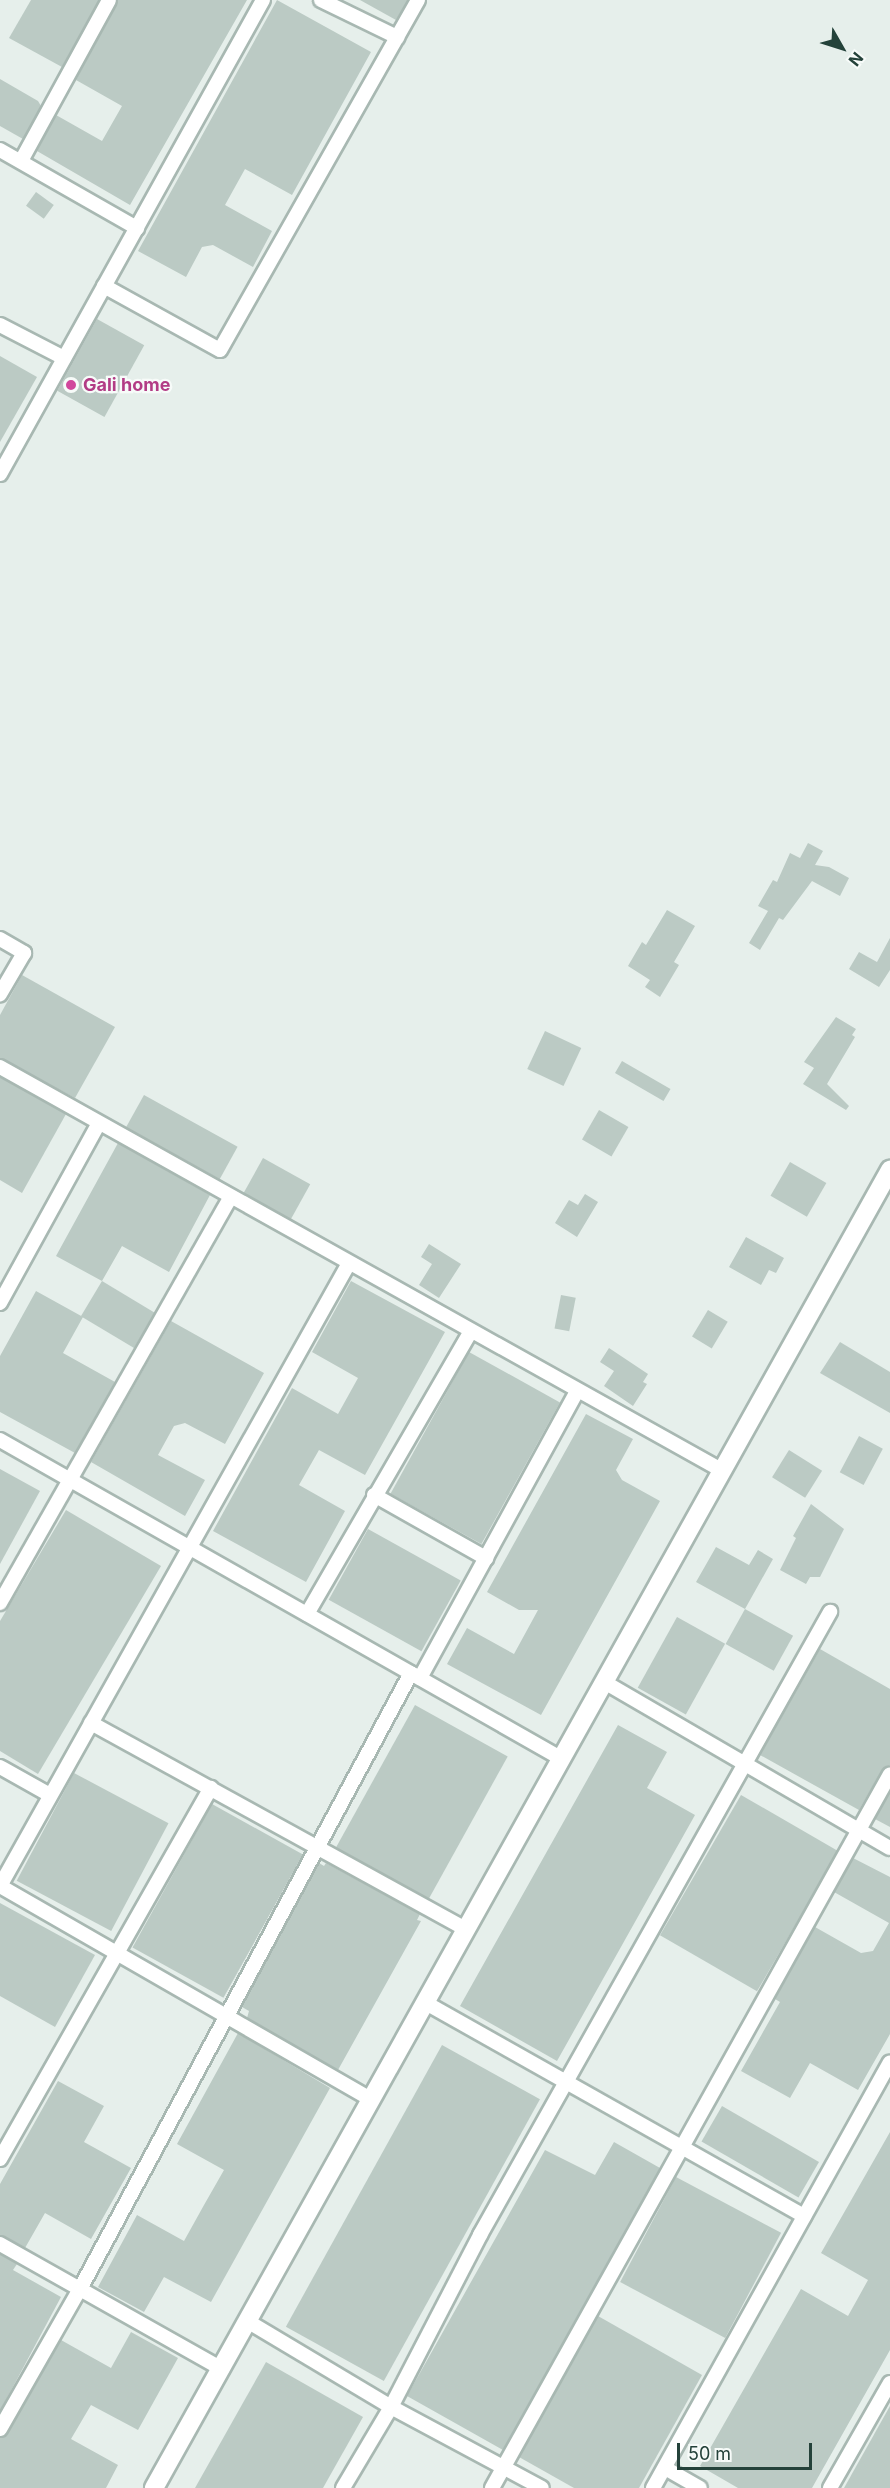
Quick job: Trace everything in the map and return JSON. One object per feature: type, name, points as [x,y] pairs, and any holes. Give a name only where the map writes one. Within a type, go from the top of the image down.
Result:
[{"type":"street","points":[[21,161],[110,0]]},
{"type":"street","points":[[0,474],[263,0]]},
{"type":"street","points":[[321,0],[397,37]]},
{"type":"street","points":[[104,286],[220,350],[418,0]]},
{"type":"street","points":[[0,150],[137,228]]},
{"type":"street","points":[[0,325],[64,358]]},
{"type":"street","points":[[0,939],[24,953],[0,994]]},
{"type":"street","points":[[0,1067],[723,1471]]},
{"type":"street","points":[[0,1303],[99,1123]]},
{"type":"street","points":[[154,2488],[249,2322],[370,2099],[606,1683],[890,1170]]},
{"type":"street","points":[[0,1603],[231,1197]]},
{"type":"street","points":[[349,1263],[0,1886],[370,2099]]},
{"type":"street","points":[[307,1614],[471,1331]]},
{"type":"street","points":[[0,2428],[80,2289],[318,1847],[486,1558],[578,1390]]},
{"type":"street","points":[[0,1440],[562,1759]]},
{"type":"street","points":[[374,1496],[486,1558]]},
{"type":"street","points":[[343,2488],[391,2407],[480,2235],[830,1612]]},
{"type":"street","points":[[606,1683],[746,1761],[858,1831],[890,1848]]},
{"type":"street","points":[[92,1723],[467,1930]]},
{"type":"street","points":[[0,1767],[50,1795]]},
{"type":"street","points":[[492,2488],[890,1773]]},
{"type":"street","points":[[0,2159],[119,1955],[211,1788]]},
{"type":"street","points":[[426,2003],[564,2084],[682,2146],[804,2216]]},
{"type":"street","points":[[653,2488],[888,2068]]},
{"type":"street","points":[[0,2244],[222,2369]]},
{"type":"street","points":[[249,2322],[391,2407],[542,2488]]},
{"type":"street","points":[[830,2488],[890,2382]]},
{"type":"street","points":[[665,2468],[700,2488]]},
{"type":"building","points":[[31,0],[99,0],[62,67],[9,38]]},
{"type":"building","points":[[118,0],[247,0],[130,205],[37,151],[56,115],[102,141],[122,106],[76,80]]},
{"type":"building","points":[[277,0],[371,52],[292,195],[245,169],[225,205],[272,231],[253,267],[213,245],[202,247],[186,277],[138,251]]},
{"type":"building","points":[[360,0],[408,0],[396,20]]},
{"type":"building","points":[[0,79],[38,101],[41,106],[23,139],[0,126]]},
{"type":"building","points":[[36,192],[54,205],[44,219],[26,206]]},
{"type":"building","points":[[97,319],[144,345],[104,417],[57,391]]},
{"type":"building","points":[[0,356],[37,377],[0,442]]},
{"type":"building","points":[[808,843],[823,851],[815,865],[829,867],[849,878],[840,896],[812,881],[783,920],[779,918],[760,950],[749,943],[768,911],[758,906],[773,880],[777,882],[790,853],[800,858]]},
{"type":"building","points":[[667,910],[695,926],[674,962],[679,965],[660,997],[645,987],[650,980],[628,966],[642,942],[646,945]]},
{"type":"building","points":[[890,938],[890,970],[879,987],[849,969],[859,952],[877,962]]},
{"type":"building","points":[[22,975],[115,1027],[75,1098],[0,1058],[0,1015]]},
{"type":"building","points":[[836,1017],[856,1029],[852,1035],[855,1037],[827,1084],[849,1106],[846,1110],[803,1084],[814,1068],[804,1062]]},
{"type":"building","points":[[545,1031],[581,1048],[564,1086],[527,1069]]},
{"type":"building","points":[[622,1061],[670,1089],[663,1101],[615,1073]]},
{"type":"building","points":[[0,1077],[66,1114],[22,1193],[0,1180]]},
{"type":"building","points":[[144,1095],[238,1147],[220,1179],[126,1127]]},
{"type":"building","points":[[599,1110],[628,1127],[611,1156],[582,1139]]},
{"type":"building","points":[[118,1143],[210,1195],[169,1272],[122,1246],[102,1281],[56,1256]]},
{"type":"building","points":[[263,1158],[310,1184],[291,1219],[244,1193]]},
{"type":"building","points":[[790,1162],[826,1183],[807,1217],[770,1196]]},
{"type":"building","points":[[585,1194],[598,1202],[577,1237],[555,1223],[569,1200],[578,1205]]},
{"type":"building","points":[[746,1237],[784,1258],[776,1273],[769,1270],[761,1285],[729,1267]]},
{"type":"building","points":[[429,1244],[461,1264],[439,1298],[419,1285],[432,1264],[421,1257]]},
{"type":"building","points":[[102,1281],[155,1313],[134,1348],[81,1316]]},
{"type":"building","points":[[351,1281],[445,1332],[365,1475],[319,1450],[299,1485],[345,1511],[306,1582],[213,1531],[292,1388],[338,1414],[358,1378],[312,1352]]},
{"type":"building","points":[[36,1291],[83,1317],[63,1353],[115,1382],[75,1453],[0,1412],[0,1356]]},
{"type":"building","points":[[561,1295],[576,1298],[569,1331],[555,1328]]},
{"type":"building","points":[[708,1310],[728,1322],[712,1348],[692,1337]]},
{"type":"building","points":[[171,1321],[264,1373],[225,1444],[185,1423],[174,1426],[158,1455],[205,1480],[185,1516],[91,1462]]},
{"type":"building","points":[[840,1342],[890,1372],[890,1413],[820,1373]]},
{"type":"building","points":[[609,1348],[648,1374],[643,1382],[647,1384],[633,1406],[604,1386],[614,1371],[600,1362]]},
{"type":"building","points":[[469,1352],[560,1402],[481,1544],[390,1494]]},
{"type":"building","points":[[586,1414],[633,1439],[616,1470],[622,1480],[660,1501],[541,1715],[447,1664],[467,1628],[514,1654],[538,1610],[519,1610],[487,1592]]},
{"type":"building","points":[[859,1436],[883,1449],[864,1485],[840,1472]]},
{"type":"building","points":[[789,1450],[822,1471],[805,1498],[772,1477]]},
{"type":"building","points":[[0,1469],[40,1491],[0,1564]]},
{"type":"building","points":[[811,1504],[844,1529],[820,1577],[810,1577],[806,1584],[780,1570],[796,1538],[793,1536]]},
{"type":"building","points":[[66,1510],[161,1566],[38,1774],[0,1751],[0,1621]]},
{"type":"building","points":[[368,1529],[461,1580],[421,1651],[329,1600]]},
{"type":"building","points":[[716,1547],[749,1565],[758,1550],[773,1559],[745,1609],[696,1582]]},
{"type":"building","points":[[745,1609],[793,1636],[774,1671],[726,1644]]},
{"type":"building","points":[[677,1617],[725,1644],[686,1715],[638,1688]]},
{"type":"building","points":[[820,1649],[890,1689],[890,1765],[882,1770],[859,1810],[760,1755]]},
{"type":"building","points":[[415,1705],[508,1756],[429,1899],[336,1848]]},
{"type":"building","points":[[618,1725],[667,1752],[647,1788],[695,1815],[557,2061],[460,2006]]},
{"type":"building","points":[[74,1773],[168,1823],[111,1931],[17,1881]]},
{"type":"building","points":[[890,1792],[890,1827],[875,1819]]},
{"type":"building","points":[[741,1795],[838,1851],[757,1991],[660,1935]]},
{"type":"building","points":[[212,1804],[303,1854],[223,1998],[132,1947]]},
{"type":"building","points":[[853,1858],[890,1877],[890,2034],[858,2090],[810,2063],[790,2098],[741,2071],[780,2002],[775,1999],[815,1927],[861,1953],[873,1951],[889,1923],[834,1892]]},
{"type":"building","points":[[319,1863],[324,1866],[326,1863],[420,1914],[417,1920],[421,1921],[338,2070],[247,2018],[249,2011],[242,2007]]},
{"type":"building","points":[[0,1903],[95,1955],[55,2027],[0,1996]]},
{"type":"building","points":[[238,2033],[330,2088],[211,2302],[164,2277],[144,2312],[98,2287],[137,2215],[184,2241],[224,2170],[177,2144]]},
{"type":"building","points":[[442,2045],[540,2099],[384,2381],[286,2327]]},
{"type":"building","points":[[58,2081],[104,2106],[84,2142],[131,2168],[91,2239],[45,2213],[25,2248],[0,2235],[0,2184]]},
{"type":"building","points":[[722,2106],[819,2162],[798,2198],[702,2142]]},
{"type":"building","points":[[890,2132],[890,2350],[812,2488],[738,2488],[700,2466],[801,2289],[848,2316],[868,2280],[821,2253]]},
{"type":"building","points":[[614,2142],[660,2168],[503,2450],[407,2396],[545,2150],[595,2175]]},
{"type":"building","points":[[676,2177],[781,2233],[725,2338],[620,2282]]},
{"type":"building","points":[[0,2254],[17,2264],[13,2270],[61,2297],[0,2411]]},
{"type":"building","points":[[598,2316],[702,2375],[639,2488],[574,2488],[519,2457]]},
{"type":"building","points":[[131,2332],[178,2358],[138,2430],[91,2405],[71,2439],[118,2465],[106,2488],[0,2488],[0,2438],[8,2433],[61,2340],[111,2368]]},
{"type":"building","points":[[266,2362],[363,2417],[323,2488],[195,2488]]},
{"type":"building","points":[[890,2406],[890,2488],[844,2488],[858,2463]]},
{"type":"place","name":"Gali home","points":[[71,385]]}]
